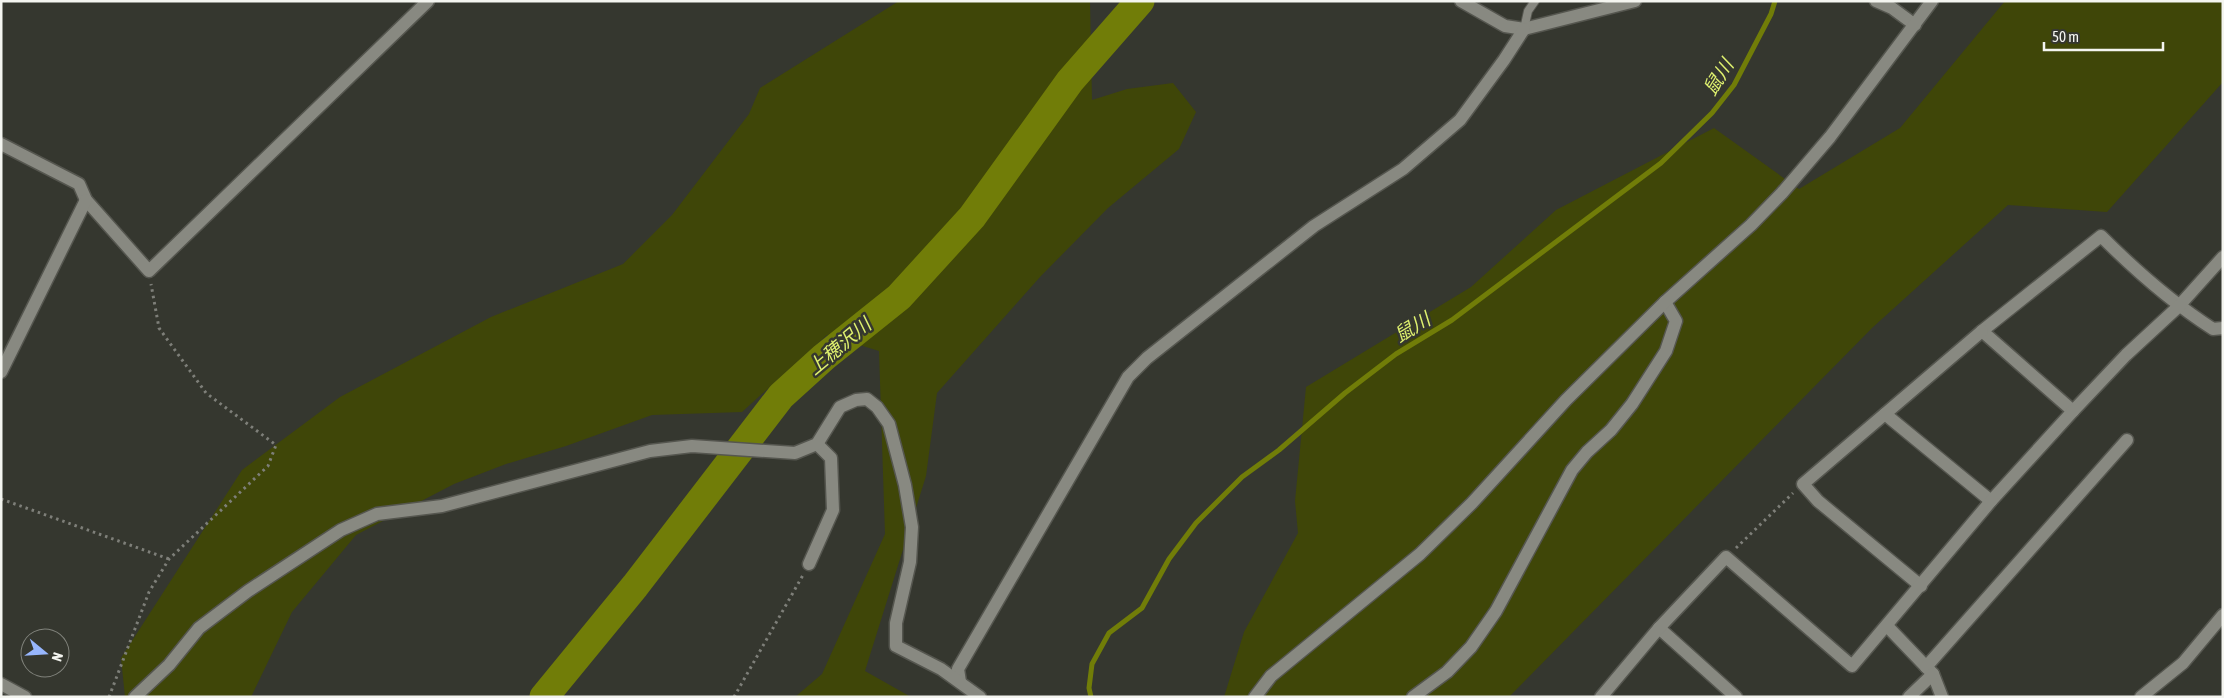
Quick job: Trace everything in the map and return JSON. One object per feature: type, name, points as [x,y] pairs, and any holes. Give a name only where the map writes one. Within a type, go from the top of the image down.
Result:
[{"type":"street","points":[[1,144],[79,184],[86,200],[149,271],[428,1]]},
{"type":"street","points":[[1461,1],[1505,26],[1524,29],[1635,1]]},
{"type":"street","points":[[1876,1],[1892,8],[1915,25]]},
{"type":"street","points":[[1255,697],[1271,676],[1420,554],[1472,503],[1566,400],[1665,302],[1751,225],[1782,193],[1830,137],[1932,1]]},
{"type":"street","points":[[960,682],[958,669],[1128,377],[1146,358],[1314,226],[1403,169],[1460,120],[1524,29]]},
{"type":"street","points":[[1,372],[86,200]]},
{"type":"street","points":[[1921,586],[1818,501],[1803,484],[1982,331],[2101,236],[2136,271],[2178,307],[2213,329],[2223,328]]},
{"type":"street","points":[[1601,697],[1659,628],[1726,558],[1852,666],[1991,501],[2126,355],[2178,307],[2223,257]]},
{"type":"street","points":[[1412,697],[1447,672],[1471,647],[1496,611],[1572,470],[1587,452],[1611,430],[1632,404],[1666,351],[1676,321],[1665,302]]},
{"type":"street","points":[[1982,331],[2073,411]]},
{"type":"street","points":[[135,697],[169,665],[199,628],[248,591],[340,530],[377,514],[442,506],[650,451],[692,446],[795,453],[817,444],[840,407],[856,400],[867,399],[878,407],[889,424],[905,484],[912,527],[910,562],[896,624],[896,646],[941,669],[980,697]]},
{"type":"street","points":[[1885,414],[1991,501]]},
{"type":"street","points":[[1909,697],[2127,440]]},
{"type":"street","points":[[809,564],[834,510],[831,458],[817,444]]},
{"type":"street","points":[[2141,697],[2182,663],[2223,615]]},
{"type":"street","points":[[1887,626],[1930,671],[1942,697]]},
{"type":"street","points":[[1659,628],[1736,697]]},
{"type":"street","points":[[1,684],[25,697]]},
{"type":"lane","points":[[1524,29],[1528,11],[1535,1]]},
{"type":"path","points":[[109,697],[149,592],[169,560],[268,466],[276,445],[206,393],[159,328],[149,271]]},
{"type":"path","points":[[1726,558],[1803,484]]},
{"type":"path","points":[[1,499],[169,560]]},
{"type":"path","points":[[734,697],[809,564]]},
{"type":"green space","points":[[899,1],[1090,1],[1092,100],[1127,89],[1173,83],[1196,112],[1179,149],[1108,208],[1040,277],[937,393],[926,476],[865,671],[911,697],[795,697],[822,674],[885,534],[879,351],[827,335],[742,412],[652,415],[566,446],[506,464],[454,484],[356,535],[292,612],[251,697],[125,697],[121,658],[242,470],[340,397],[491,317],[623,264],[672,215],[749,114],[760,88]]},
{"type":"green space","points":[[2005,1],[2223,1],[2223,82],[2107,212],[2008,205],[1872,328],[1509,697],[1224,697],[1244,632],[1298,533],[1295,501],[1306,387],[1471,287],[1556,210],[1714,128],[1799,189],[1900,128]]},
{"type":"waterway","name":"上穂沢川","points":[[544,697],[635,586],[781,396],[824,357],[899,297],[972,217],[1070,81],[1140,1]]},
{"type":"waterway","name":"鼠川","points":[[1091,697],[1089,688],[1092,664],[1109,633],[1142,608],[1169,559],[1196,523],[1242,477],[1279,450],[1345,393],[1396,354],[1452,320],[1661,163],[1712,113],[1734,85],[1771,14],[1775,1]]}]
